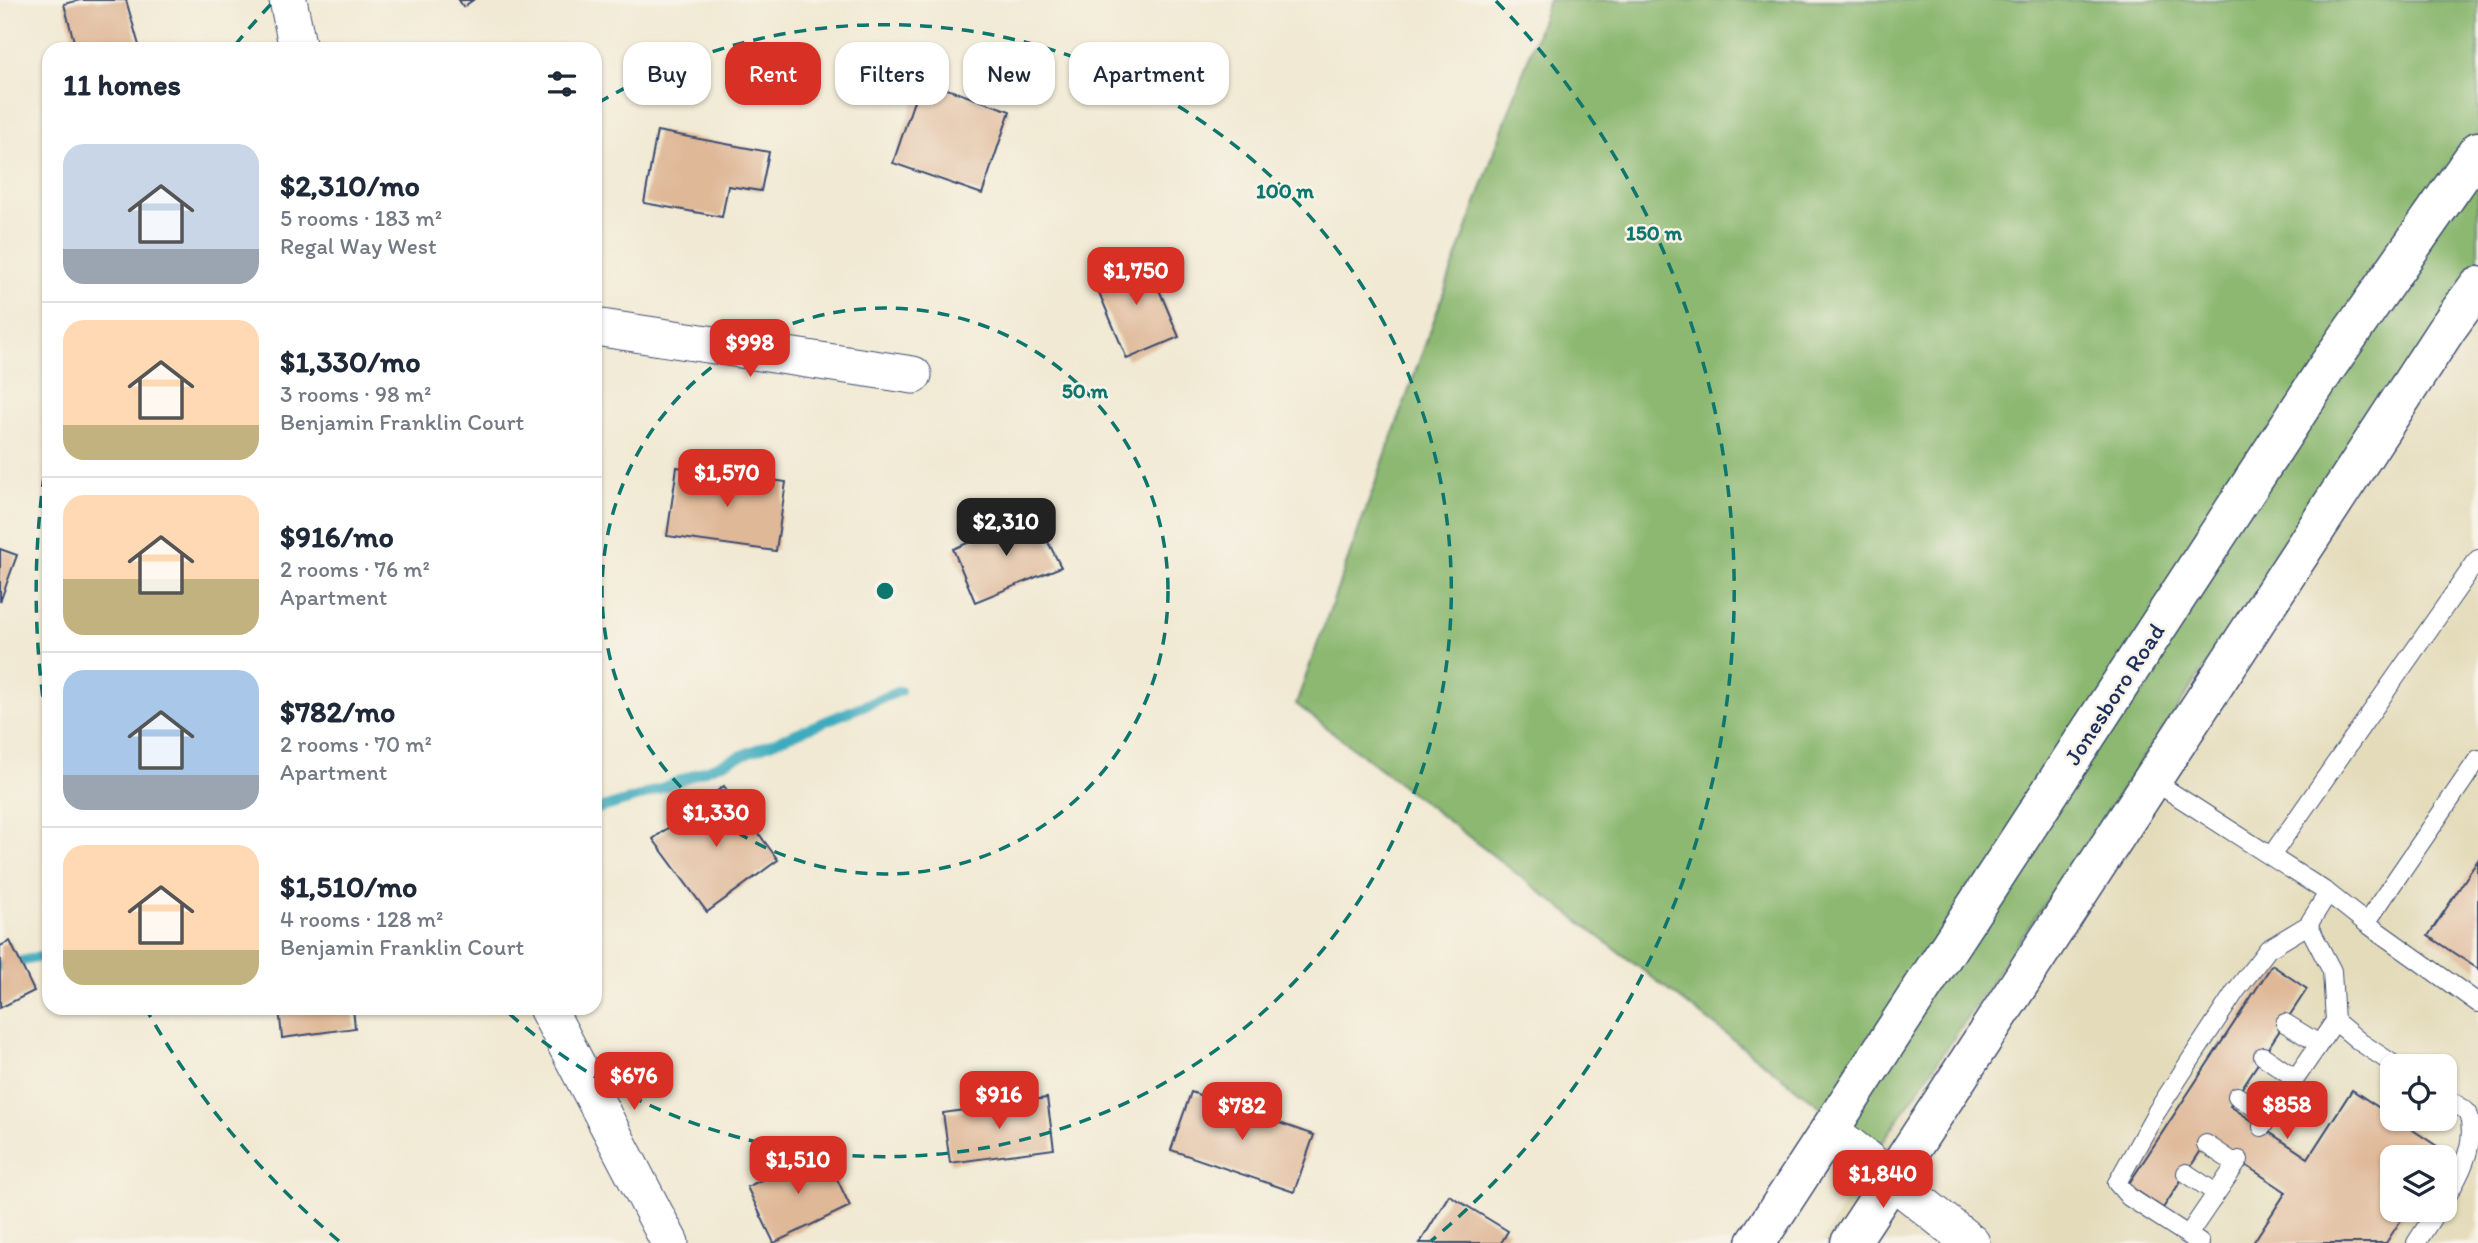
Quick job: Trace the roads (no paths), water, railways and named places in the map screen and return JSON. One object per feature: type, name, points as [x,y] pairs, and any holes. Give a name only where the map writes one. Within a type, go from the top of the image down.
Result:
[{"type":"main road","name":"Jonesboro Road","points":[[1756,1243],[2319,379],[2478,150]]},
{"type":"main road","points":[[1850,1243],[2446,330],[2478,286]]},
{"type":"street","points":[[288,0],[297,42]]},
{"type":"street","points":[[602,328],[913,374]]},
{"type":"street","points":[[551,1015],[670,1243]]},
{"type":"street","points":[[1830,1130],[1971,1243]]},
{"type":"lane","points":[[2272,856],[2478,559]]},
{"type":"lane","points":[[2367,923],[2478,759]]},
{"type":"lane","points":[[2152,780],[2328,893],[2478,1003]]},
{"type":"lane","points":[[2206,1144],[2238,1162],[2216,1193],[2194,1239],[2129,1197],[2117,1183],[2145,1147],[2242,997],[2268,949],[2308,925],[2328,893]]},
{"type":"lane","points":[[2237,1096],[2266,1122],[2335,1021],[2332,971],[2308,925]]},
{"type":"lane","points":[[2335,1021],[2380,1055]]},
{"type":"lane","points":[[2285,1023],[2319,1044]]},
{"type":"lane","points":[[2263,1056],[2295,1078]]},
{"type":"lane","points":[[2457,1106],[2468,1113],[2477,1131],[2475,1153],[2457,1181]]},
{"type":"lane","points":[[2186,1173],[2216,1193]]},
{"type":"lane","points":[[2416,1243],[2430,1222]]},
{"type":"waterway","points":[[602,808],[639,797],[900,691]]},
{"type":"waterway","points":[[0,966],[42,957]]}]
